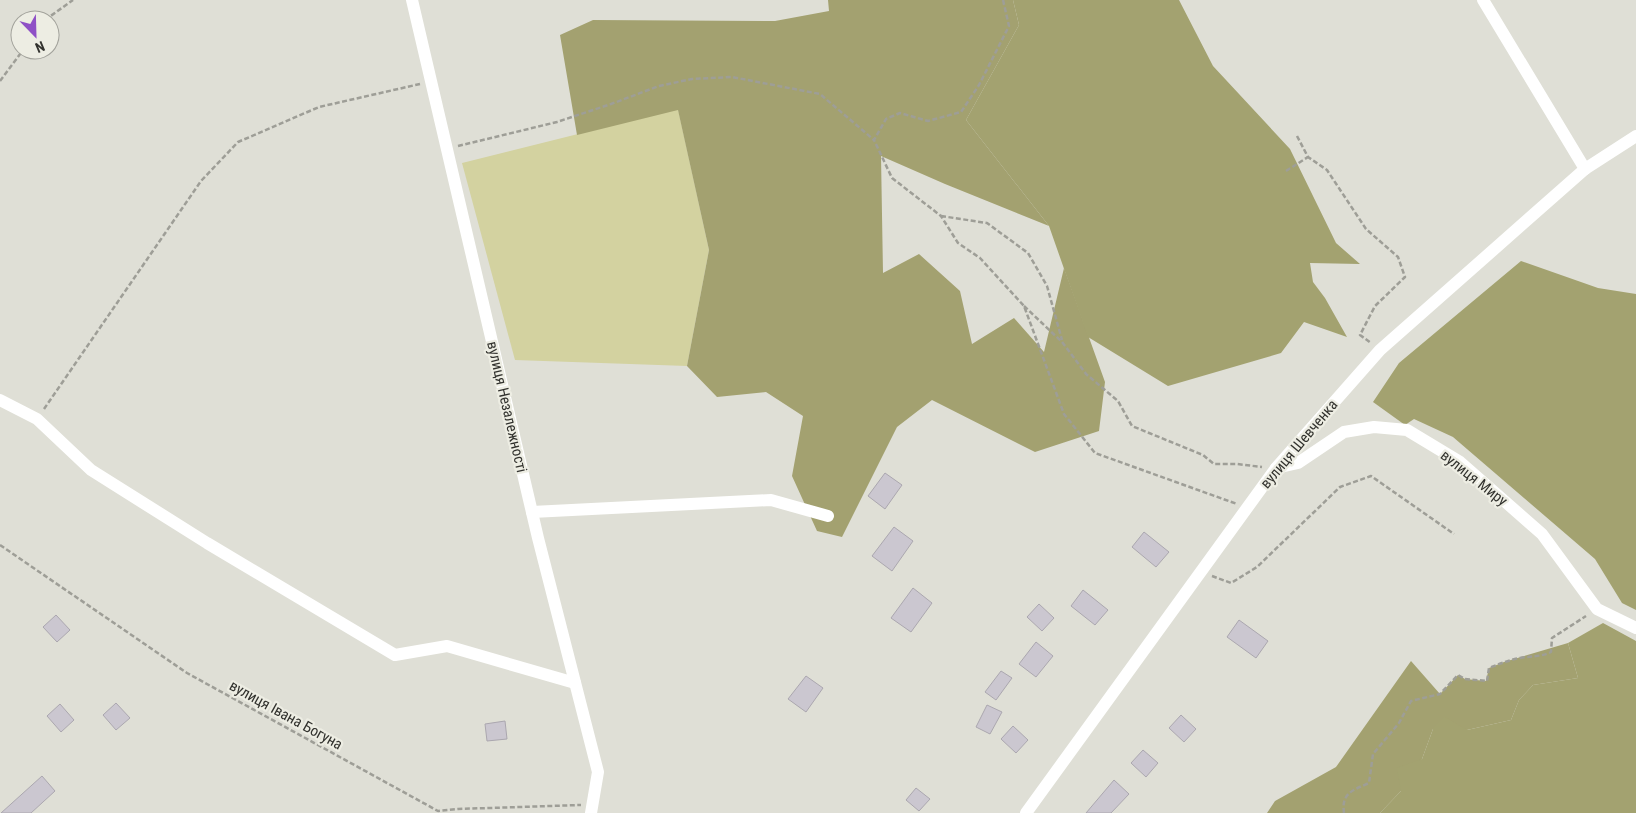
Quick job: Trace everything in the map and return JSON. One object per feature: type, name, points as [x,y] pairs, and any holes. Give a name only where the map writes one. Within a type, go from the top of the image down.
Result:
[{"type":"street","name":"вулиця Незалежності","points":[[412,0],[532,512],[598,772],[591,809]]},
{"type":"street","points":[[1483,0],[1585,169]]},
{"type":"street","name":"вулиця Шевченка","points":[[1026,813],[1276,468],[1380,350],[1585,169],[1636,136]]},
{"type":"street","points":[[0,400],[37,419],[91,470],[207,543],[394,655],[447,646],[575,683]]},
{"type":"street","name":"вулиця Миру","points":[[1276,468],[1298,463],[1344,432],[1374,427],[1407,430],[1460,462],[1542,534],[1597,609],[1636,628]]},
{"type":"street","points":[[532,512],[771,500],[828,516]]},
{"type":"path","points":[[59,10],[73,0]]},
{"type":"path","points":[[874,140],[886,119],[900,113],[928,121],[961,112],[979,85],[1009,26],[1003,0]]},
{"type":"path","points":[[0,81],[16,60]]},
{"type":"path","points":[[447,149],[557,122],[659,86],[692,79],[732,77],[820,94],[874,140],[892,178],[940,216],[958,243],[980,258],[1024,306],[1062,342],[1086,374],[1118,401],[1132,426],[1203,455],[1214,464],[1276,468]]},
{"type":"path","points":[[37,419],[202,181],[238,142],[319,107],[431,81]]},
{"type":"path","points":[[1297,136],[1308,157],[1327,170],[1366,229],[1398,257],[1401,264],[1405,277],[1376,306],[1360,335],[1380,350]]},
{"type":"path","points":[[1286,171],[1308,157]]},
{"type":"path","points":[[940,216],[987,223],[1028,253],[1047,286],[1062,342]]},
{"type":"path","points":[[1024,306],[1064,414],[1095,453],[1248,508]]},
{"type":"path","points":[[1201,572],[1231,583],[1257,567],[1340,487],[1371,476],[1454,534]]},
{"type":"path","name":"вулиця Івана Богуна","points":[[0,545],[187,673],[438,811],[458,809],[591,809]]},
{"type":"path","points":[[1344,813],[1343,804],[1350,792],[1369,783],[1373,754],[1399,723],[1411,701],[1440,694],[1458,675],[1465,679],[1487,681],[1489,668],[1522,657],[1543,656],[1551,652],[1552,638],[1597,609]]},
{"type":"green space","points":[[678,109],[709,250],[687,366],[515,360],[462,163]]},
{"type":"shaded area","points":[[828,0],[1013,0],[1019,25],[966,120],[1049,226],[881,156],[883,273],[919,254],[960,291],[972,344],[1014,318],[1044,352],[1064,268],[1105,382],[1099,431],[1035,452],[932,400],[897,427],[842,537],[817,531],[792,476],[803,416],[766,392],[717,397],[687,366],[709,250],[678,110],[577,135],[560,35],[593,20],[775,21],[829,11]]},
{"type":"shaded area","points":[[1013,0],[1179,0],[1213,66],[1290,149],[1336,243],[1360,264],[1310,263],[1313,282],[1325,298],[1347,337],[1304,322],[1281,353],[1168,386],[1088,337],[1049,226],[966,120],[1019,25]]},
{"type":"shaded area","points":[[1521,261],[1598,288],[1636,294],[1636,610],[1622,603],[1595,559],[1453,437],[1414,419],[1405,425],[1373,402],[1399,363]]},
{"type":"shaded area","points":[[1603,623],[1636,641],[1636,813],[1380,813],[1401,791],[1397,768],[1422,759],[1433,729],[1445,717],[1467,730],[1511,720],[1519,700],[1533,685],[1578,678],[1568,643]]},
{"type":"shaded area","points":[[1568,643],[1578,678],[1533,685],[1519,700],[1511,720],[1467,730],[1433,729],[1422,759],[1401,791],[1380,813],[1267,813],[1275,801],[1336,767],[1411,661],[1440,694],[1458,675],[1465,679],[1486,681],[1489,668]]},
{"type":"building","points":[[885,473],[902,485],[885,509],[868,496]]},
{"type":"building","points":[[894,527],[913,541],[892,571],[872,556]]},
{"type":"building","points":[[1144,532],[1169,552],[1156,567],[1132,547]]},
{"type":"building","points":[[913,588],[932,603],[911,632],[891,618]]},
{"type":"building","points":[[1083,590],[1108,610],[1095,625],[1071,606]]},
{"type":"building","points":[[1039,604],[1054,618],[1042,631],[1027,617]]},
{"type":"building","points":[[56,615],[70,630],[57,642],[43,627]]},
{"type":"building","points":[[1239,620],[1268,641],[1256,658],[1227,637]]},
{"type":"building","points":[[1036,642],[1053,656],[1036,677],[1019,664]]},
{"type":"building","points":[[1001,671],[1012,678],[996,700],[985,692]]},
{"type":"building","points":[[806,676],[823,688],[806,712],[788,699]]},
{"type":"building","points":[[116,703],[130,718],[116,730],[103,715]]},
{"type":"building","points":[[60,704],[74,720],[61,732],[47,716]]},
{"type":"building","points":[[987,705],[1002,712],[990,734],[976,727]]},
{"type":"building","points":[[1181,715],[1196,729],[1184,742],[1169,728]]},
{"type":"building","points":[[505,721],[507,739],[487,741],[485,724]]},
{"type":"building","points":[[1013,726],[1028,740],[1016,753],[1001,739]]},
{"type":"building","points":[[1143,750],[1158,763],[1146,777],[1131,763]]},
{"type":"building","points":[[42,776],[55,791],[31,813],[1,813]]},
{"type":"building","points":[[1114,780],[1129,794],[1111,813],[1086,813]]},
{"type":"building","points":[[916,788],[930,799],[919,811],[906,800]]}]
